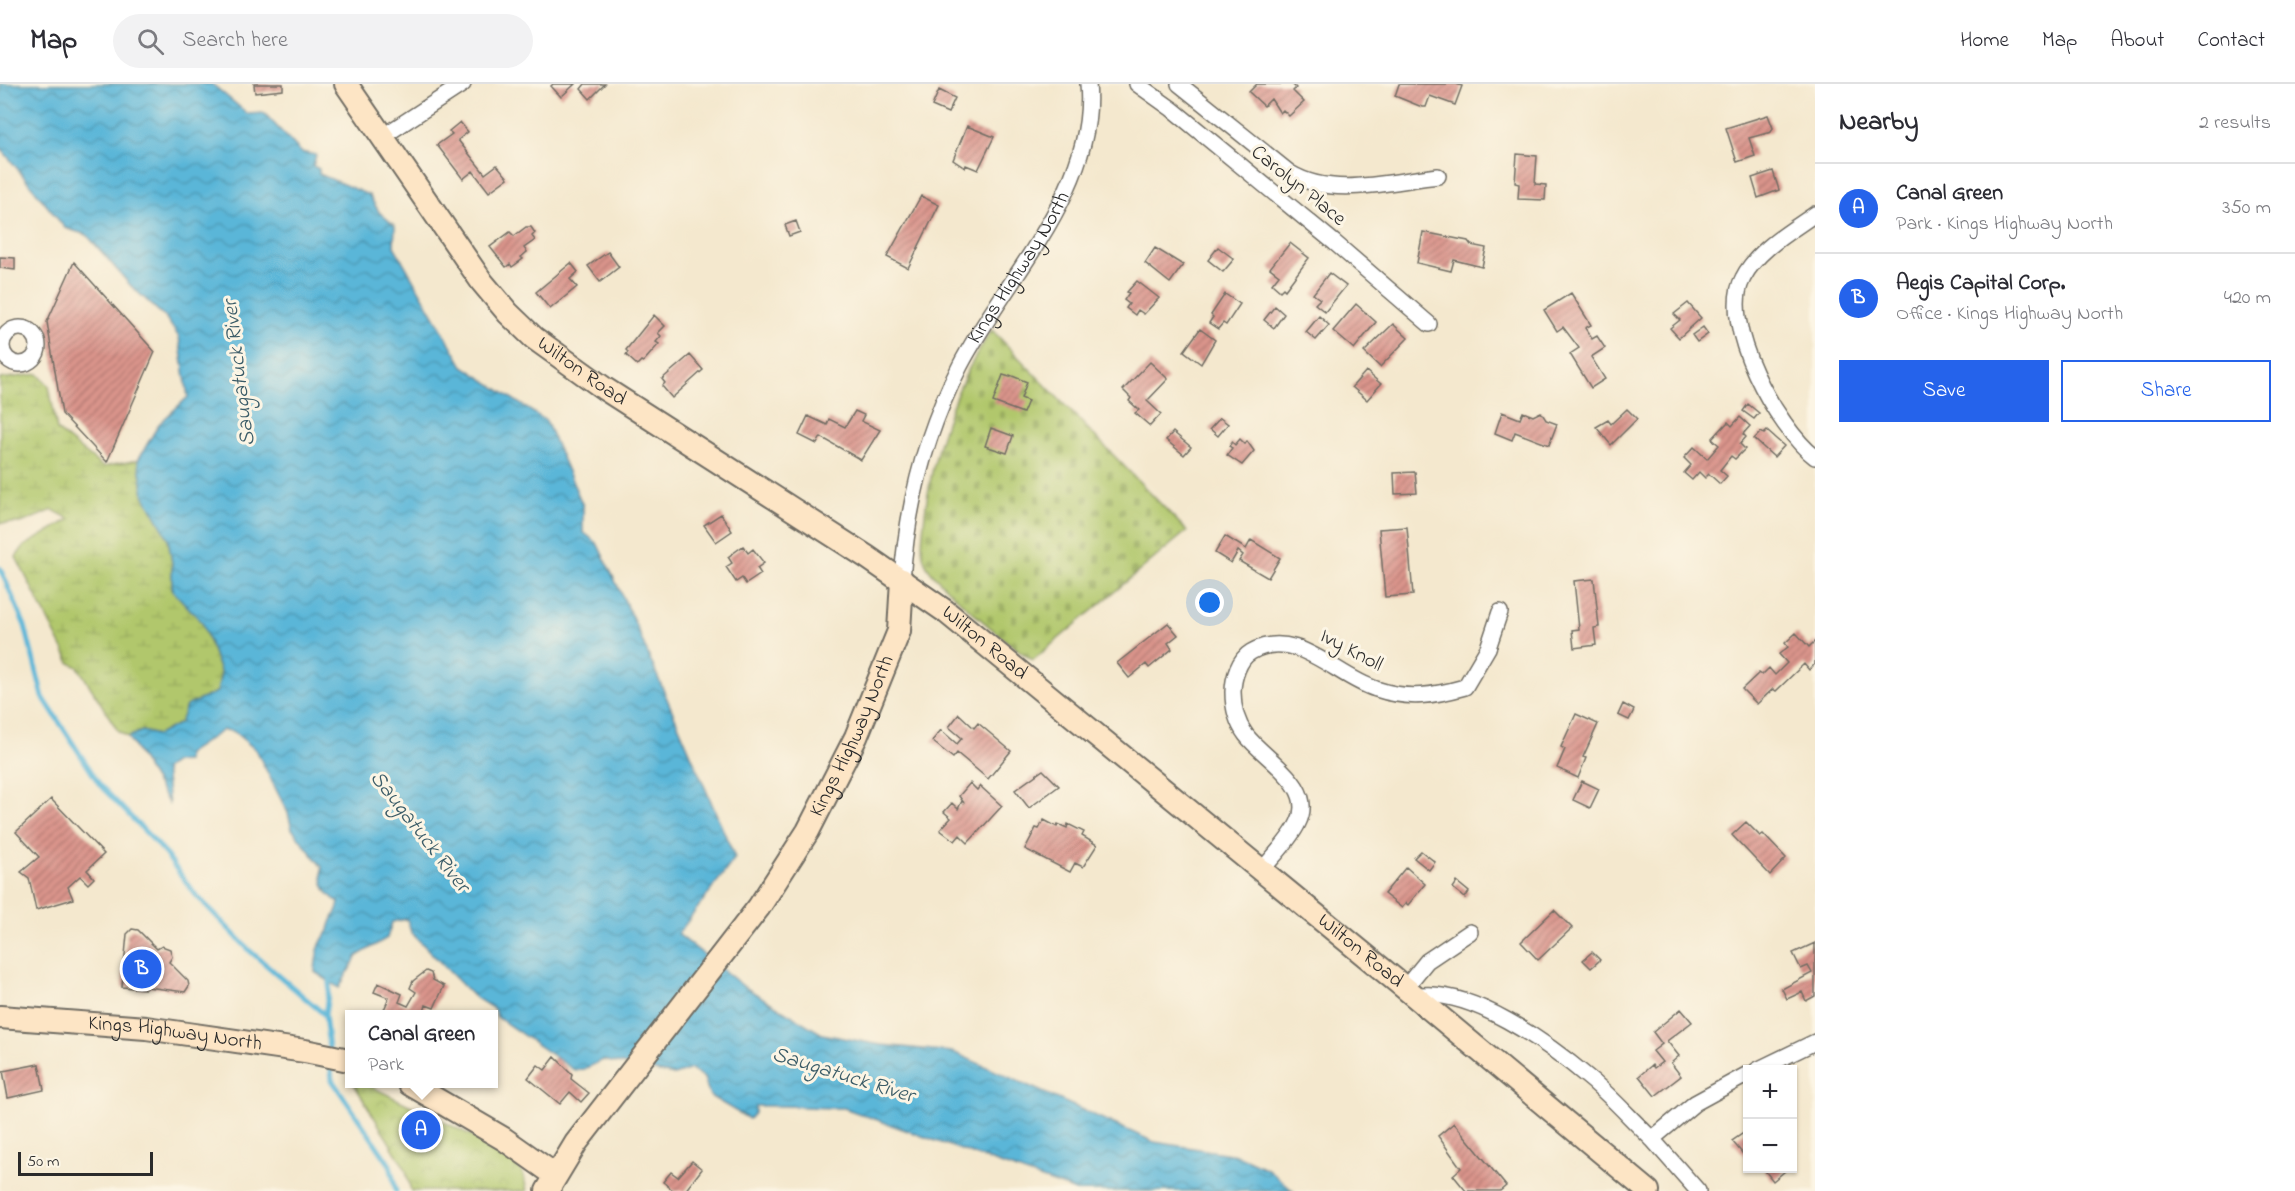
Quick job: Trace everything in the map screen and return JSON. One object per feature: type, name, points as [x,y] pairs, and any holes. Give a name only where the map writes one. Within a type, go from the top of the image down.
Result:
[{"type":"main road","name":"Wilton Road","points":[[346,84],[482,282],[508,313],[534,338],[605,389],[902,580],[965,627],[1410,992],[1648,1191]]},
{"type":"main road","name":"Kings Highway North","points":[[418,1088],[504,1139],[551,1183],[576,1143],[724,957],[795,852],[856,737],[899,631],[902,580]]},
{"type":"main road","name":"Kings Highway North","points":[[0,1017],[146,1028],[288,1048],[345,1059]]},
{"type":"street","points":[[382,137],[463,84]]},
{"type":"street","name":"Kings Highway North","points":[[902,580],[905,536],[933,427],[972,344],[1033,253],[1062,197],[1083,140],[1089,102],[1088,84]]},
{"type":"street","name":"Carolyn Place","points":[[1137,84],[1172,109],[1344,250],[1429,324]]},
{"type":"street","points":[[1179,84],[1290,174],[1308,182],[1339,187],[1438,176]]},
{"type":"street","points":[[1815,214],[1781,238],[1750,268],[1741,280],[1736,310],[1743,341],[1765,389],[1792,433],[1815,457]]},
{"type":"street","name":"Ivy Knoll","points":[[1262,870],[1298,823],[1303,803],[1297,789],[1245,733],[1238,719],[1234,702],[1234,679],[1247,655],[1259,647],[1273,644],[1291,646],[1308,652],[1357,683],[1400,694],[1431,697],[1465,687],[1488,648],[1500,612]]},
{"type":"street","points":[[1470,932],[1450,943],[1427,961],[1410,992],[1446,995],[1483,1009],[1518,1028],[1590,1078],[1652,1139],[1698,1191]]},
{"type":"street","points":[[1767,1065],[1815,1042]]},
{"type":"street","points":[[1652,1139],[1695,1103],[1743,1077]]},
{"type":"green space","points":[[992,330],[1187,531],[1033,660],[992,629],[942,584],[925,562],[923,553],[927,497],[946,422],[966,374]]},
{"type":"green space","points":[[38,374],[49,386],[57,430],[103,467],[138,460],[144,495],[168,538],[172,563],[172,590],[202,622],[221,674],[217,692],[186,706],[181,722],[158,735],[142,731],[128,737],[118,731],[78,667],[70,663],[16,557],[24,546],[70,519],[53,510],[21,523],[0,523],[0,379]]},
{"type":"green space","points":[[356,1088],[374,1088],[485,1142],[513,1160],[523,1174],[527,1191],[411,1191],[405,1168]]},
{"type":"water","name":"Saugatuck River","points":[[0,84],[212,84],[248,114],[264,113],[301,152],[316,155],[313,166],[319,169],[319,174],[369,195],[379,212],[395,226],[394,246],[463,366],[546,421],[583,506],[583,532],[597,543],[630,612],[735,858],[678,934],[743,986],[822,1034],[881,1045],[953,1052],[1154,1142],[1237,1155],[1269,1170],[1293,1191],[1076,1191],[844,1108],[755,1106],[755,1112],[749,1119],[710,1096],[704,1078],[691,1069],[674,1075],[603,1060],[584,1069],[574,1070],[498,1018],[498,1010],[473,996],[411,932],[407,919],[392,922],[387,938],[357,956],[339,988],[315,972],[318,950],[329,931],[339,902],[327,892],[322,878],[322,867],[292,829],[288,813],[256,750],[233,731],[223,730],[187,754],[187,761],[175,762],[165,769],[169,804],[128,737],[142,731],[158,735],[180,723],[186,706],[217,692],[221,674],[202,622],[172,590],[172,563],[168,538],[144,495],[138,460],[159,424],[188,397],[179,337],[166,318],[131,286],[87,235],[65,228],[0,147]]},
{"type":"building","points":[[254,84],[283,84],[283,90],[255,93]]},
{"type":"building","points":[[553,84],[575,84],[561,97],[551,86]]},
{"type":"building","points":[[585,84],[605,84],[590,99],[581,89]]},
{"type":"building","points":[[1257,84],[1292,84],[1296,88],[1293,91],[1304,102],[1289,116],[1283,110],[1280,113],[1271,99],[1264,106],[1249,92]]},
{"type":"building","points":[[1399,84],[1456,84],[1462,86],[1455,105],[1430,96],[1426,107],[1422,107],[1395,96]]},
{"type":"building","points":[[939,90],[955,98],[948,113],[932,106]]},
{"type":"building","points":[[1768,115],[1773,128],[1771,132],[1749,138],[1755,156],[1737,162],[1726,128]]},
{"type":"building","points":[[460,122],[468,132],[458,140],[485,174],[497,165],[508,178],[489,192],[473,171],[463,179],[437,145],[452,134],[449,131]]},
{"type":"building","points":[[967,126],[994,137],[978,170],[966,165],[965,168],[953,160]]},
{"type":"building","points":[[1517,154],[1537,156],[1535,184],[1546,185],[1545,200],[1518,199],[1519,184],[1515,183]]},
{"type":"building","points":[[1773,171],[1779,190],[1758,198],[1752,178]]},
{"type":"building","points":[[921,196],[939,205],[908,268],[887,257]]},
{"type":"building","points":[[796,221],[800,232],[789,236],[785,225]]},
{"type":"building","points":[[526,227],[531,227],[535,233],[532,236],[535,240],[524,248],[527,252],[521,257],[523,259],[512,267],[510,264],[506,267],[490,247],[510,232],[514,236]]},
{"type":"building","points":[[1423,232],[1468,241],[1471,245],[1486,248],[1482,267],[1454,260],[1451,271],[1417,263]]},
{"type":"building","points":[[1290,243],[1309,258],[1285,290],[1283,288],[1280,291],[1272,284],[1279,275],[1270,268]]},
{"type":"building","points":[[1218,247],[1234,259],[1223,272],[1208,260]]},
{"type":"building","points":[[1155,248],[1183,265],[1170,283],[1145,263]]},
{"type":"building","points":[[608,252],[619,267],[600,282],[588,266]]},
{"type":"building","points":[[0,257],[15,258],[15,270],[0,268]]},
{"type":"building","points":[[74,262],[155,352],[107,462],[62,414],[47,322]]},
{"type":"building","points":[[571,263],[578,272],[570,279],[577,287],[550,309],[536,292]]},
{"type":"building","points":[[1329,273],[1346,286],[1325,312],[1315,304],[1320,299],[1313,294]]},
{"type":"building","points":[[1137,281],[1159,298],[1144,314],[1138,310],[1135,315],[1126,308],[1129,304],[1124,300],[1129,293],[1127,292]]},
{"type":"building","points":[[1571,293],[1591,325],[1585,328],[1592,339],[1597,336],[1605,348],[1591,357],[1605,379],[1591,388],[1570,354],[1579,348],[1563,327],[1557,331],[1544,310]]},
{"type":"building","points":[[1225,294],[1240,304],[1226,325],[1223,323],[1218,329],[1209,323],[1213,317],[1211,315]]},
{"type":"building","points":[[1688,303],[1701,318],[1679,338],[1670,328],[1680,320],[1674,314]]},
{"type":"building","points":[[1356,304],[1376,322],[1354,349],[1333,331]]},
{"type":"building","points":[[1275,306],[1284,314],[1274,328],[1264,320]]},
{"type":"building","points":[[654,315],[665,326],[658,333],[661,336],[656,342],[659,344],[643,362],[637,365],[626,355],[628,352],[626,350]]},
{"type":"building","points":[[1319,316],[1329,325],[1316,340],[1306,332]]},
{"type":"building","points":[[1393,324],[1408,338],[1380,367],[1364,352]]},
{"type":"building","points":[[1703,327],[1708,334],[1697,342],[1692,335]]},
{"type":"building","points":[[1200,329],[1215,340],[1201,364],[1184,351]]},
{"type":"building","points":[[690,355],[703,370],[672,398],[662,386],[665,383],[662,379]]},
{"type":"building","points":[[1150,362],[1168,379],[1147,401],[1161,414],[1150,426],[1135,413],[1139,410],[1129,401],[1131,398],[1123,390]]},
{"type":"building","points":[[1366,371],[1381,384],[1367,400],[1352,387]]},
{"type":"building","points":[[1003,375],[1010,377],[1010,375],[1027,382],[1021,398],[1028,401],[1023,413],[993,402]]},
{"type":"building","points":[[1748,404],[1759,413],[1754,419],[1743,411]]},
{"type":"building","points":[[1627,409],[1637,419],[1611,445],[1596,427],[1608,420],[1611,424]]},
{"type":"building","points":[[855,411],[864,415],[861,421],[880,430],[861,460],[821,437],[817,444],[799,435],[808,416],[827,425],[829,419],[845,427]]},
{"type":"building","points":[[1502,412],[1520,419],[1523,412],[1533,416],[1541,412],[1546,420],[1557,424],[1549,445],[1515,432],[1512,440],[1495,433]]},
{"type":"building","points":[[1740,417],[1750,426],[1743,434],[1746,437],[1740,444],[1745,449],[1735,459],[1731,456],[1720,470],[1727,476],[1720,484],[1709,474],[1705,478],[1699,472],[1692,480],[1684,473],[1691,465],[1684,458],[1694,447],[1707,459],[1719,445],[1712,439],[1728,422],[1732,426]]},
{"type":"building","points":[[1220,418],[1228,424],[1218,436],[1210,429]]},
{"type":"building","points":[[991,428],[1013,436],[1007,453],[985,446]]},
{"type":"building","points":[[1767,431],[1784,446],[1774,457],[1754,439],[1761,432],[1764,434]]},
{"type":"building","points":[[1173,432],[1191,447],[1184,455],[1166,440]]},
{"type":"building","points":[[1240,439],[1245,444],[1247,441],[1254,451],[1242,465],[1227,455],[1232,448],[1229,446],[1232,442],[1235,445]]},
{"type":"building","points":[[1415,472],[1417,493],[1395,494],[1394,473]]},
{"type":"building","points":[[721,514],[732,531],[716,542],[704,525]]},
{"type":"building","points":[[1407,527],[1413,595],[1385,597],[1379,529]]},
{"type":"building","points":[[1225,536],[1246,549],[1251,540],[1280,558],[1268,578],[1239,561],[1243,555],[1238,551],[1231,563],[1215,553]]},
{"type":"building","points":[[743,546],[748,553],[753,549],[764,563],[757,568],[761,574],[746,584],[742,578],[736,582],[726,567],[732,563],[728,557]]},
{"type":"building","points":[[1594,579],[1599,627],[1594,628],[1596,645],[1574,648],[1572,630],[1579,629],[1574,581]]},
{"type":"building","points":[[1168,623],[1178,635],[1168,643],[1172,649],[1149,668],[1146,664],[1129,678],[1117,663]]},
{"type":"building","points":[[1796,633],[1809,647],[1815,641],[1815,664],[1809,670],[1804,664],[1776,691],[1773,689],[1757,704],[1742,689],[1759,673],[1762,675],[1769,668],[1775,675],[1787,663],[1779,654],[1788,647],[1785,643]]},
{"type":"building","points":[[1623,704],[1634,710],[1629,720],[1618,715]]},
{"type":"building","points":[[959,714],[974,728],[978,723],[1011,751],[988,779],[957,753],[953,758],[932,741],[941,730],[957,744],[962,738],[949,727]]},
{"type":"building","points":[[1576,714],[1598,724],[1583,757],[1586,758],[1578,778],[1557,768],[1565,749],[1561,747]]},
{"type":"building","points":[[1043,770],[1059,786],[1029,808],[1015,790]]},
{"type":"building","points":[[1582,781],[1599,789],[1590,808],[1573,800]]},
{"type":"building","points":[[970,783],[977,790],[980,786],[1002,806],[968,843],[960,835],[955,841],[940,830],[951,818],[944,812],[952,803],[958,809],[962,801],[964,803],[959,796]]},
{"type":"building","points":[[51,799],[104,854],[87,870],[94,878],[88,884],[80,876],[68,887],[73,899],[36,910],[29,878],[21,872],[39,857],[16,832]]},
{"type":"building","points":[[1044,820],[1057,827],[1058,824],[1067,828],[1068,824],[1084,832],[1082,836],[1097,845],[1083,867],[1075,863],[1070,872],[1025,849],[1036,828],[1039,829]]},
{"type":"building","points":[[1746,822],[1760,836],[1763,834],[1786,858],[1770,875],[1732,835]]},
{"type":"building","points":[[1421,851],[1435,862],[1429,870],[1414,858]]},
{"type":"building","points":[[1406,867],[1425,884],[1408,905],[1406,903],[1402,908],[1384,894]]},
{"type":"building","points":[[1457,882],[1469,892],[1465,898],[1453,888]]},
{"type":"building","points":[[1554,910],[1572,928],[1538,960],[1521,942]]},
{"type":"building","points":[[132,929],[138,930],[157,949],[162,946],[170,949],[172,957],[169,962],[188,981],[189,986],[185,992],[147,987],[145,989],[122,987],[127,934]]},
{"type":"building","points":[[1815,943],[1815,996],[1806,1001],[1802,992],[1787,999],[1782,989],[1812,973],[1808,966],[1801,969],[1793,953]]},
{"type":"building","points":[[1592,952],[1600,960],[1591,968],[1583,960]]},
{"type":"building","points":[[426,971],[431,973],[433,980],[444,986],[434,1008],[426,1005],[425,1010],[384,1010],[389,998],[374,992],[378,983],[402,994],[399,1002],[408,1006],[416,992],[410,988],[413,981]]},
{"type":"building","points":[[1681,1009],[1692,1022],[1667,1041],[1679,1056],[1671,1063],[1681,1076],[1655,1096],[1639,1076],[1652,1065],[1654,1068],[1662,1062],[1653,1051],[1662,1044],[1653,1032]]},
{"type":"building","points":[[555,1057],[572,1074],[571,1079],[589,1093],[581,1102],[570,1092],[560,1104],[528,1078],[538,1065],[545,1070]]},
{"type":"building","points":[[39,1064],[44,1090],[8,1098],[3,1071]]},
{"type":"building","points":[[1454,1123],[1506,1186],[1500,1191],[1466,1191],[1453,1175],[1461,1168],[1438,1136]]},
{"type":"building","points":[[1743,1133],[1743,1154],[1732,1141]]},
{"type":"building","points":[[692,1161],[702,1169],[685,1191],[674,1191],[663,1182],[671,1172],[678,1177]]},
{"type":"building","points":[[1767,1173],[1783,1173],[1773,1181]]},
{"type":"waterway","points":[[0,568],[25,626],[43,697],[100,785],[160,847],[195,894],[250,951],[325,1015],[329,1049]]},
{"type":"waterway","points":[[325,1015],[331,975]]},
{"type":"waterway","points":[[330,1062],[332,1080],[390,1165],[396,1191]]},
{"type":"place","name":"Aegis Capital Corp.","points":[[142,969]]},
{"type":"place","name":"Canal Green","points":[[421,1130]]}]
